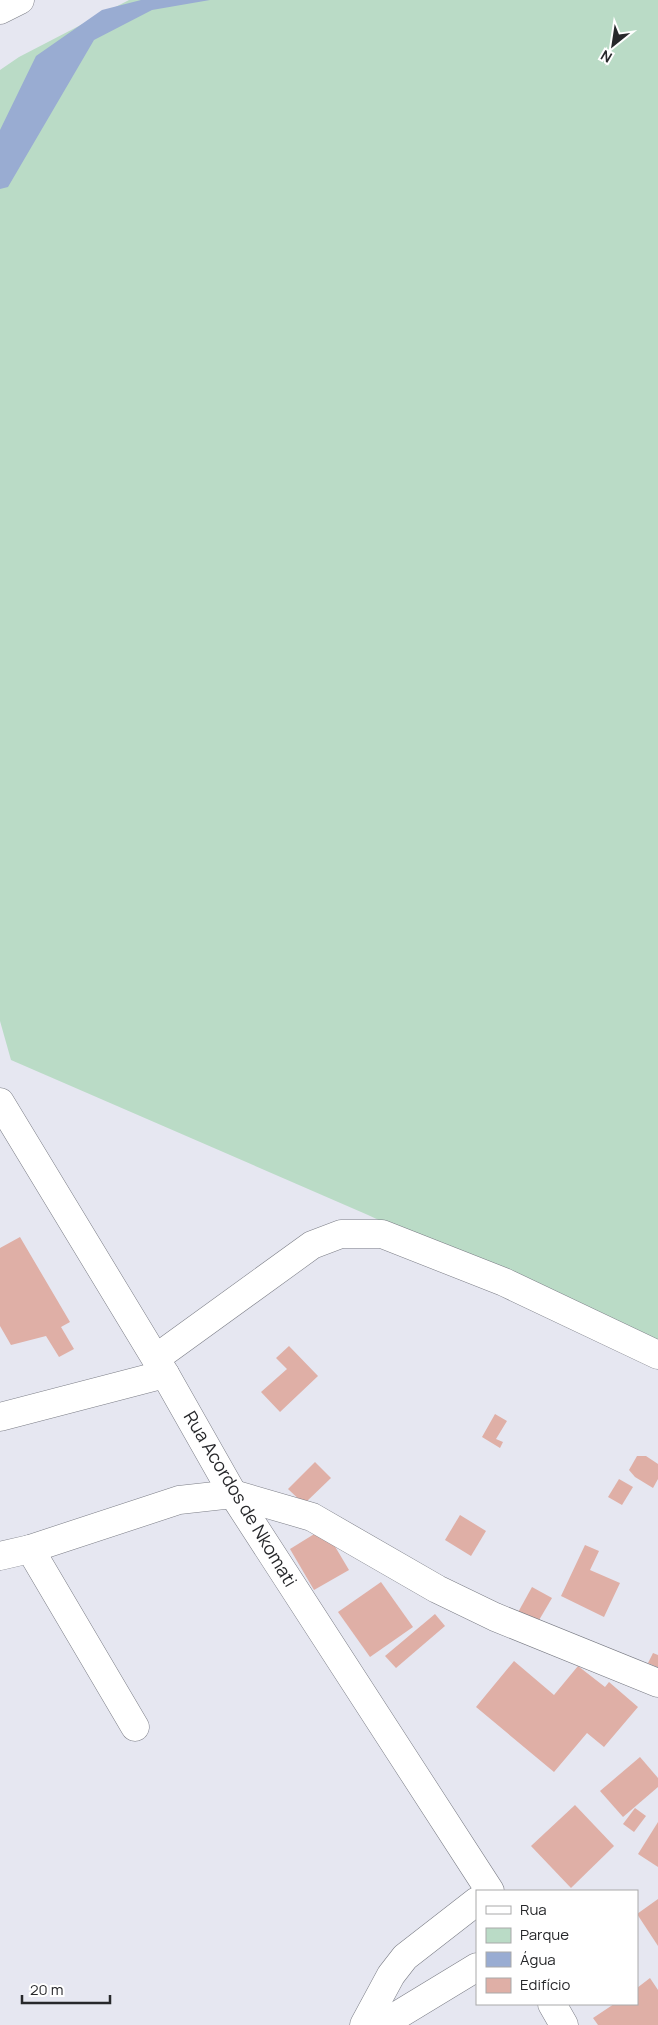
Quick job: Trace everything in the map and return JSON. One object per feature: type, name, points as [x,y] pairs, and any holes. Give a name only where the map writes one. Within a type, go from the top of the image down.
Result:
[{"type":"street","points":[[0,10],[20,0]]},
{"type":"street","name":"Rua Acordos de Nkomati","points":[[0,1102],[160,1366],[233,1494],[488,1890]]},
{"type":"street","points":[[0,1417],[160,1366],[312,1245],[341,1234],[382,1234],[414,1246],[504,1282],[658,1355]]},
{"type":"street","points":[[0,1556],[179,1500],[233,1494],[312,1517],[437,1589],[495,1617],[658,1684]]},
{"type":"street","points":[[30,1548],[135,1727]]},
{"type":"street","points":[[364,2025],[392,1975],[405,1957],[476,1902]]},
{"type":"street","points":[[386,2025],[398,2015],[476,1968]]},
{"type":"street","points":[[553,2005],[564,2025]]},
{"type":"green space","points":[[129,0],[658,0],[658,1351],[368,1215],[11,1060],[0,1021],[0,70],[19,57]]},
{"type":"water","points":[[141,0],[210,0],[152,10],[94,40],[8,187],[0,189],[0,130],[36,56],[102,10]]},
{"type":"building","points":[[20,1237],[70,1322],[61,1327],[74,1349],[59,1357],[46,1336],[11,1345],[0,1326],[0,1248]]},
{"type":"building","points":[[289,1346],[318,1376],[280,1412],[261,1392],[287,1369],[276,1358]]},
{"type":"building","points":[[495,1414],[507,1421],[496,1439],[503,1442],[500,1448],[482,1437]]},
{"type":"building","points":[[637,1456],[646,1456],[658,1464],[658,1479],[653,1488],[635,1477],[629,1470]]},
{"type":"building","points":[[315,1462],[331,1478],[304,1504],[288,1489]]},
{"type":"building","points":[[619,1479],[633,1487],[622,1505],[608,1497]]},
{"type":"building","points":[[460,1515],[486,1531],[471,1556],[445,1540]]},
{"type":"building","points":[[324,1528],[349,1570],[314,1590],[290,1549]]},
{"type":"building","points":[[585,1545],[599,1551],[590,1570],[620,1583],[604,1617],[561,1596]]},
{"type":"building","points":[[381,1582],[413,1627],[370,1657],[338,1612]]},
{"type":"building","points":[[532,1587],[552,1598],[535,1627],[516,1616]]},
{"type":"building","points":[[435,1614],[445,1626],[396,1668],[385,1656]]},
{"type":"building","points":[[653,1653],[658,1655],[658,1673],[655,1672],[657,1667],[648,1663]]},
{"type":"building","points":[[514,1661],[554,1695],[578,1666],[605,1687],[609,1682],[638,1707],[604,1747],[587,1733],[554,1772],[476,1707]]},
{"type":"building","points":[[640,1757],[658,1778],[658,1787],[623,1817],[600,1791]]},
{"type":"building","points":[[575,1805],[614,1846],[571,1888],[531,1846]]},
{"type":"building","points":[[635,1808],[646,1816],[634,1832],[623,1824]]},
{"type":"building","points":[[658,1822],[658,1867],[638,1854]]},
{"type":"building","points":[[658,1899],[658,1946],[638,1916],[638,1913]]},
{"type":"building","points":[[650,1978],[658,1990],[658,2025],[598,2025],[593,2018],[612,2005],[638,2005],[638,1987]]}]
